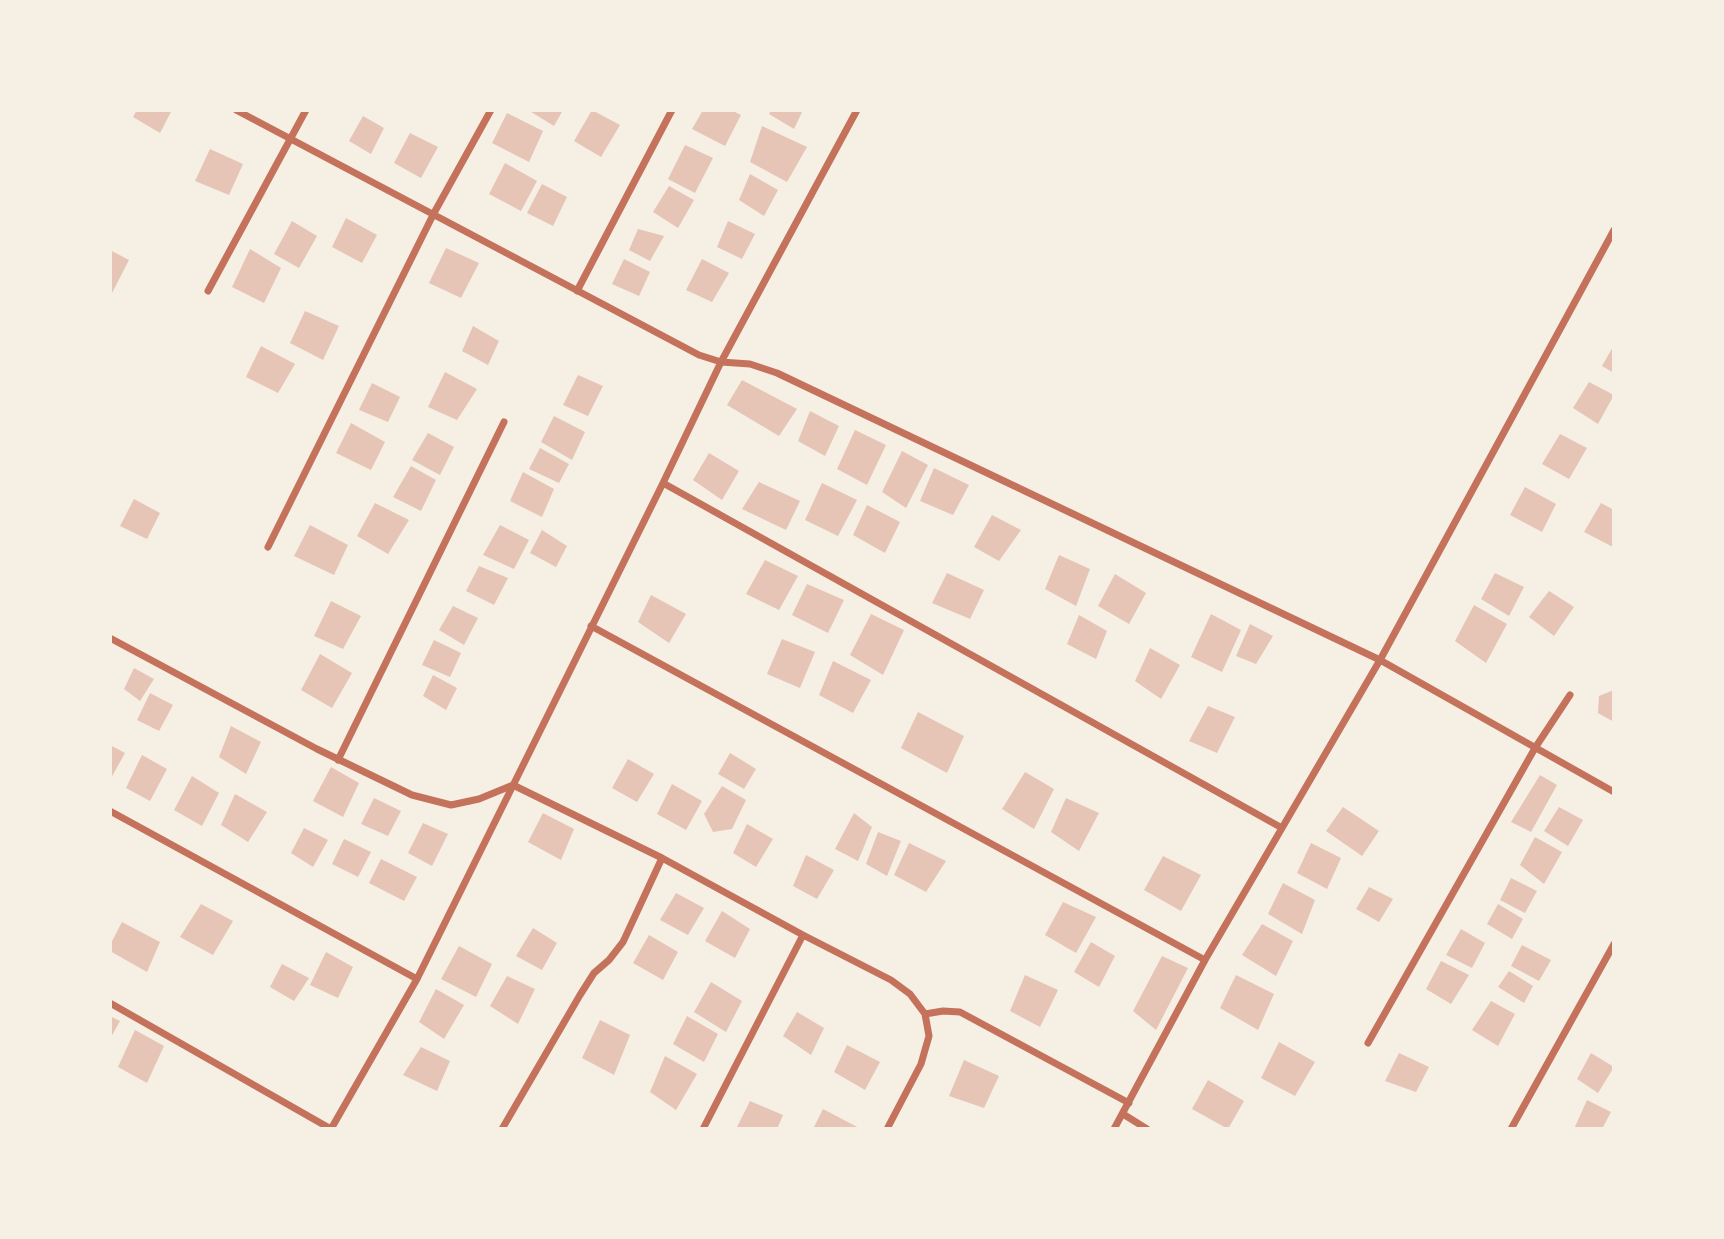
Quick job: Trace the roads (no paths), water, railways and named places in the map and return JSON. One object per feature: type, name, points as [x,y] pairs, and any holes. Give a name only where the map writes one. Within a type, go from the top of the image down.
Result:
[{"type":"street","points":[[236,110],[699,355],[721,362],[750,364],[777,373],[1380,660],[1614,793]]},
{"type":"street","points":[[208,291],[306,110]]},
{"type":"street","points":[[268,547],[434,213],[491,110]]},
{"type":"street","points":[[577,291],[672,110]]},
{"type":"street","points":[[110,1003],[331,1129],[417,979],[721,362],[856,110]]},
{"type":"street","points":[[1114,1129],[1205,960],[1380,660],[1611,243],[1614,230]]},
{"type":"street","points":[[338,760],[504,422]]},
{"type":"street","points":[[663,483],[1282,828]]},
{"type":"street","points":[[591,625],[1205,960]]},
{"type":"street","points":[[110,638],[338,760],[412,795],[451,805],[479,799],[513,785],[662,858],[891,980],[910,994],[925,1014],[929,1036],[921,1064],[887,1129]]},
{"type":"street","points":[[1368,1043],[1535,748],[1570,695]]},
{"type":"street","points":[[110,811],[417,979]]},
{"type":"street","points":[[502,1129],[594,973],[623,943],[662,858]]},
{"type":"street","points":[[703,1129],[803,935]]},
{"type":"street","points":[[1511,1129],[1614,944]]},
{"type":"street","points":[[925,1014],[960,1012],[1129,1103]]},
{"type":"street","points":[[1123,1114],[1147,1129]]}]
